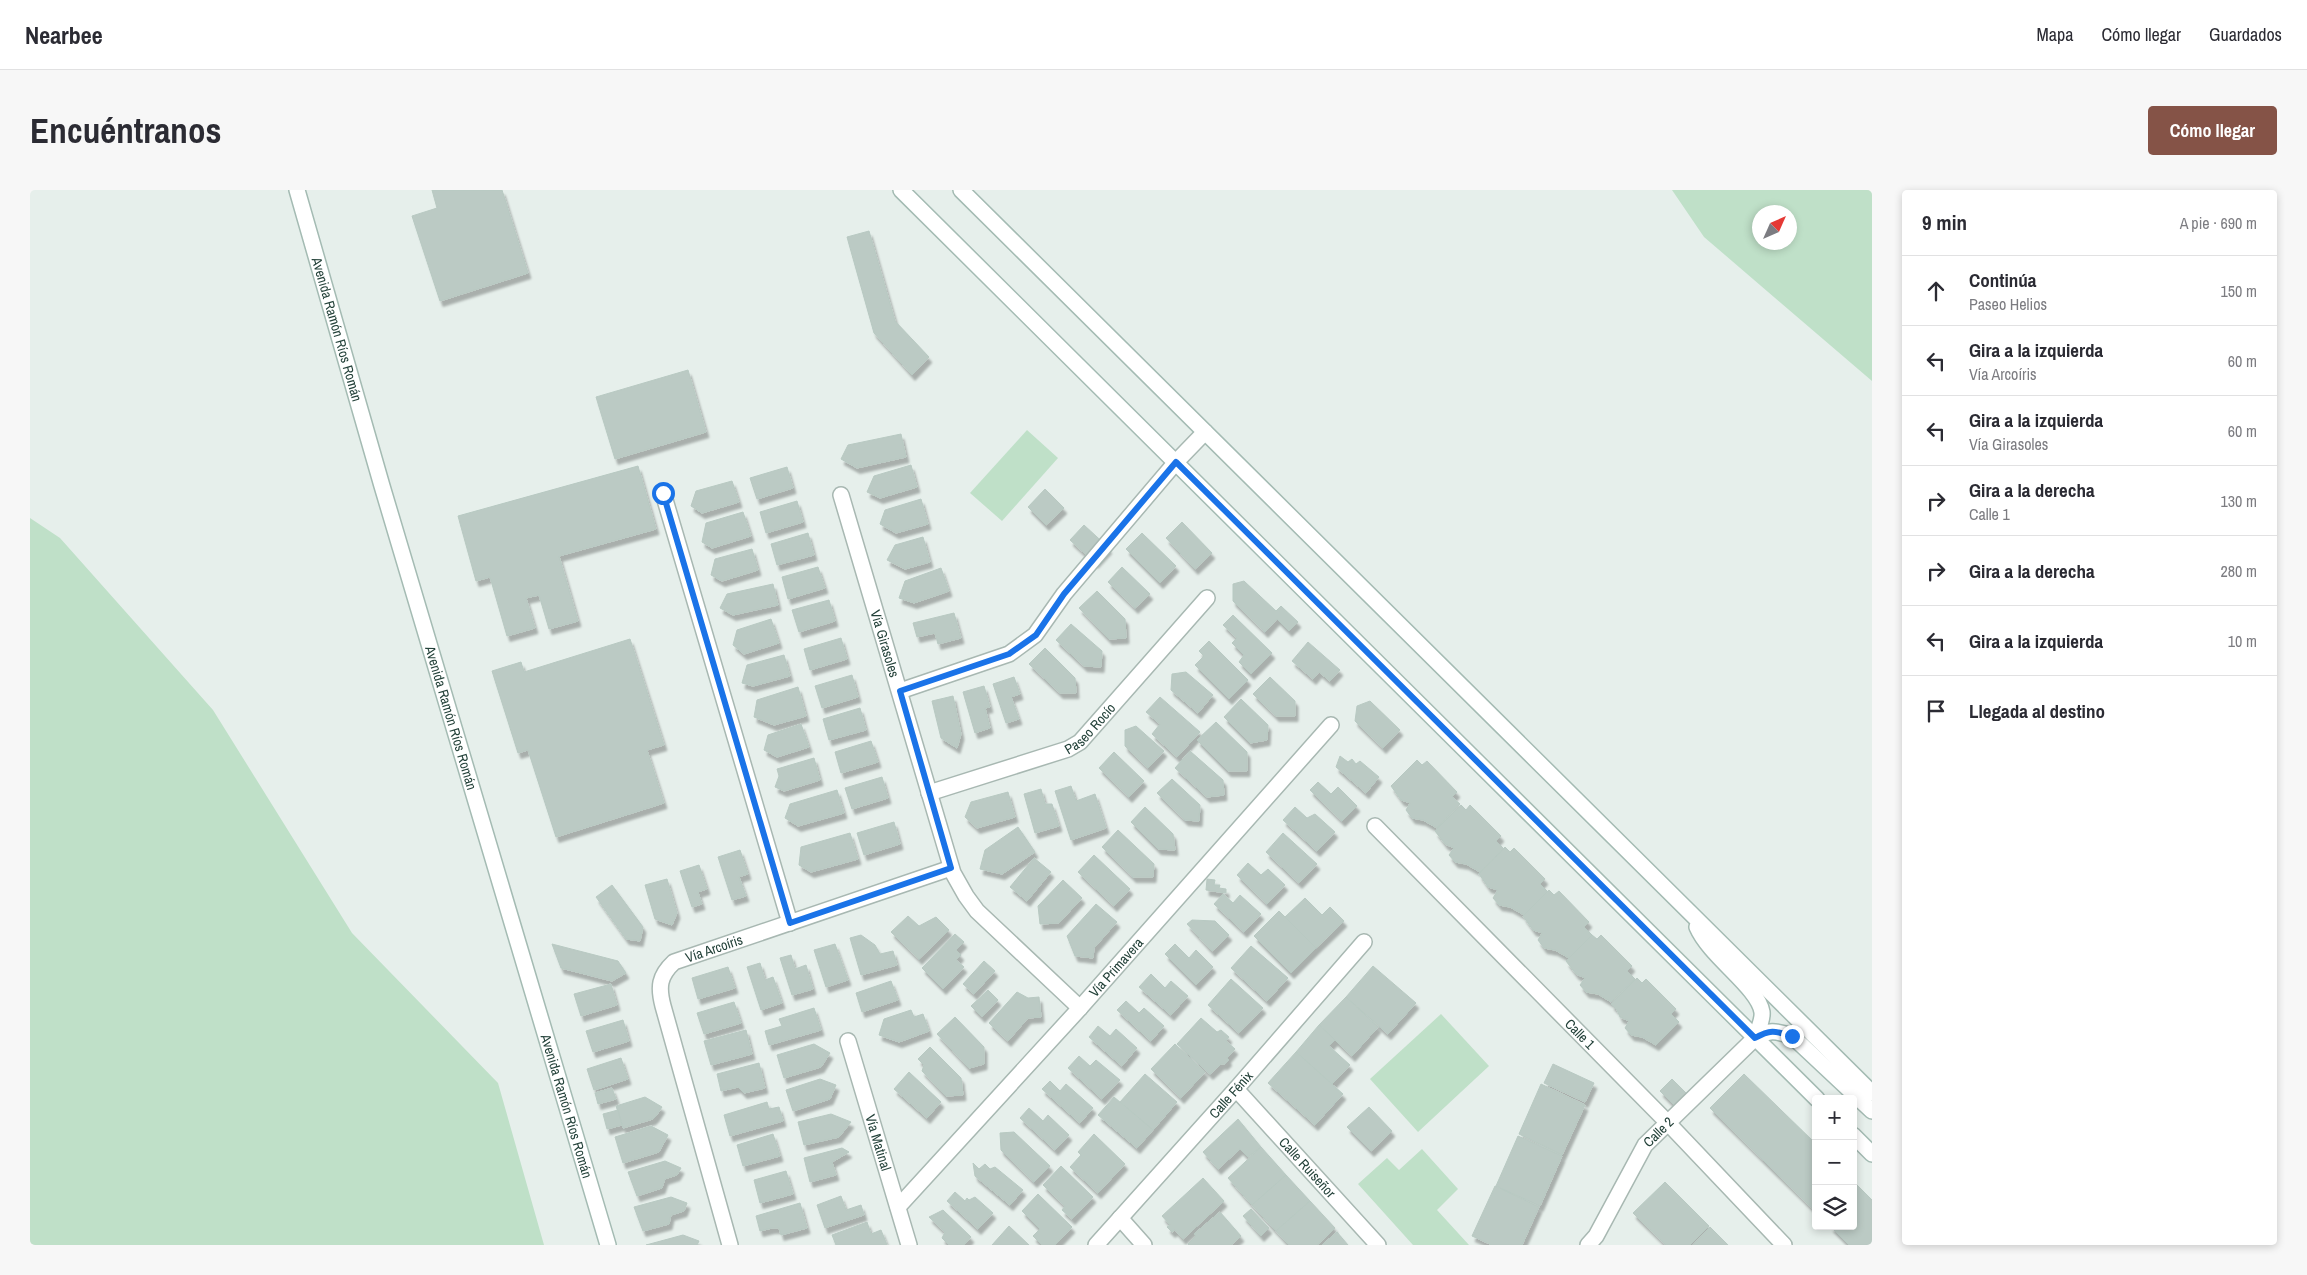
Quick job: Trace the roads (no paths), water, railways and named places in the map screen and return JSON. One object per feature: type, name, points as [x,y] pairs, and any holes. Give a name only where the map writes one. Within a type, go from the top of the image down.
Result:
[{"type":"street","name":"Avenida Ramón Ríos Román","points":[[297,190],[382,486],[608,1245]]},
{"type":"street","points":[[901,190],[1813,1095]]},
{"type":"street","points":[[961,190],[1872,1093]]},
{"type":"street","points":[[900,691],[1009,654],[1036,635],[1064,594],[1176,462],[1205,432]]},
{"type":"street","points":[[663,493],[790,923]]},
{"type":"street","name":"Vía Girasoles","points":[[841,495],[951,868],[966,896],[977,911],[1080,1008]]},
{"type":"street","name":"Paseo Rocío","points":[[929,793],[1068,749],[1080,742],[1207,598]]},
{"type":"street","name":"Vía Primavera","points":[[898,1207],[1080,1008],[1331,725]]},
{"type":"street","name":"Calle 1","points":[[1375,826],[1668,1123],[1784,1245]]},
{"type":"street","name":"Vía Arcoíris","points":[[730,1245],[663,1006],[659,990],[660,980],[674,962],[951,868]]},
{"type":"street","points":[[1691,914],[1701,938],[1714,954],[1757,997],[1762,1013],[1755,1038]]},
{"type":"street","name":"Calle Fénix","points":[[1096,1245],[1236,1089],[1364,942]]},
{"type":"street","points":[[1755,1038],[1767,1031],[1778,1031],[1792,1036],[1872,1111]]},
{"type":"street","name":"Calle 2","points":[[1588,1245],[1596,1236],[1645,1145],[1755,1038]]},
{"type":"street","name":"Vía Matinal","points":[[848,1041],[909,1245]]},
{"type":"street","name":"Calle Ruiseñor","points":[[1236,1089],[1378,1245]]},
{"type":"street","points":[[1857,1139],[1872,1154]]},
{"type":"street","points":[[1120,1218],[1144,1245]]}]
